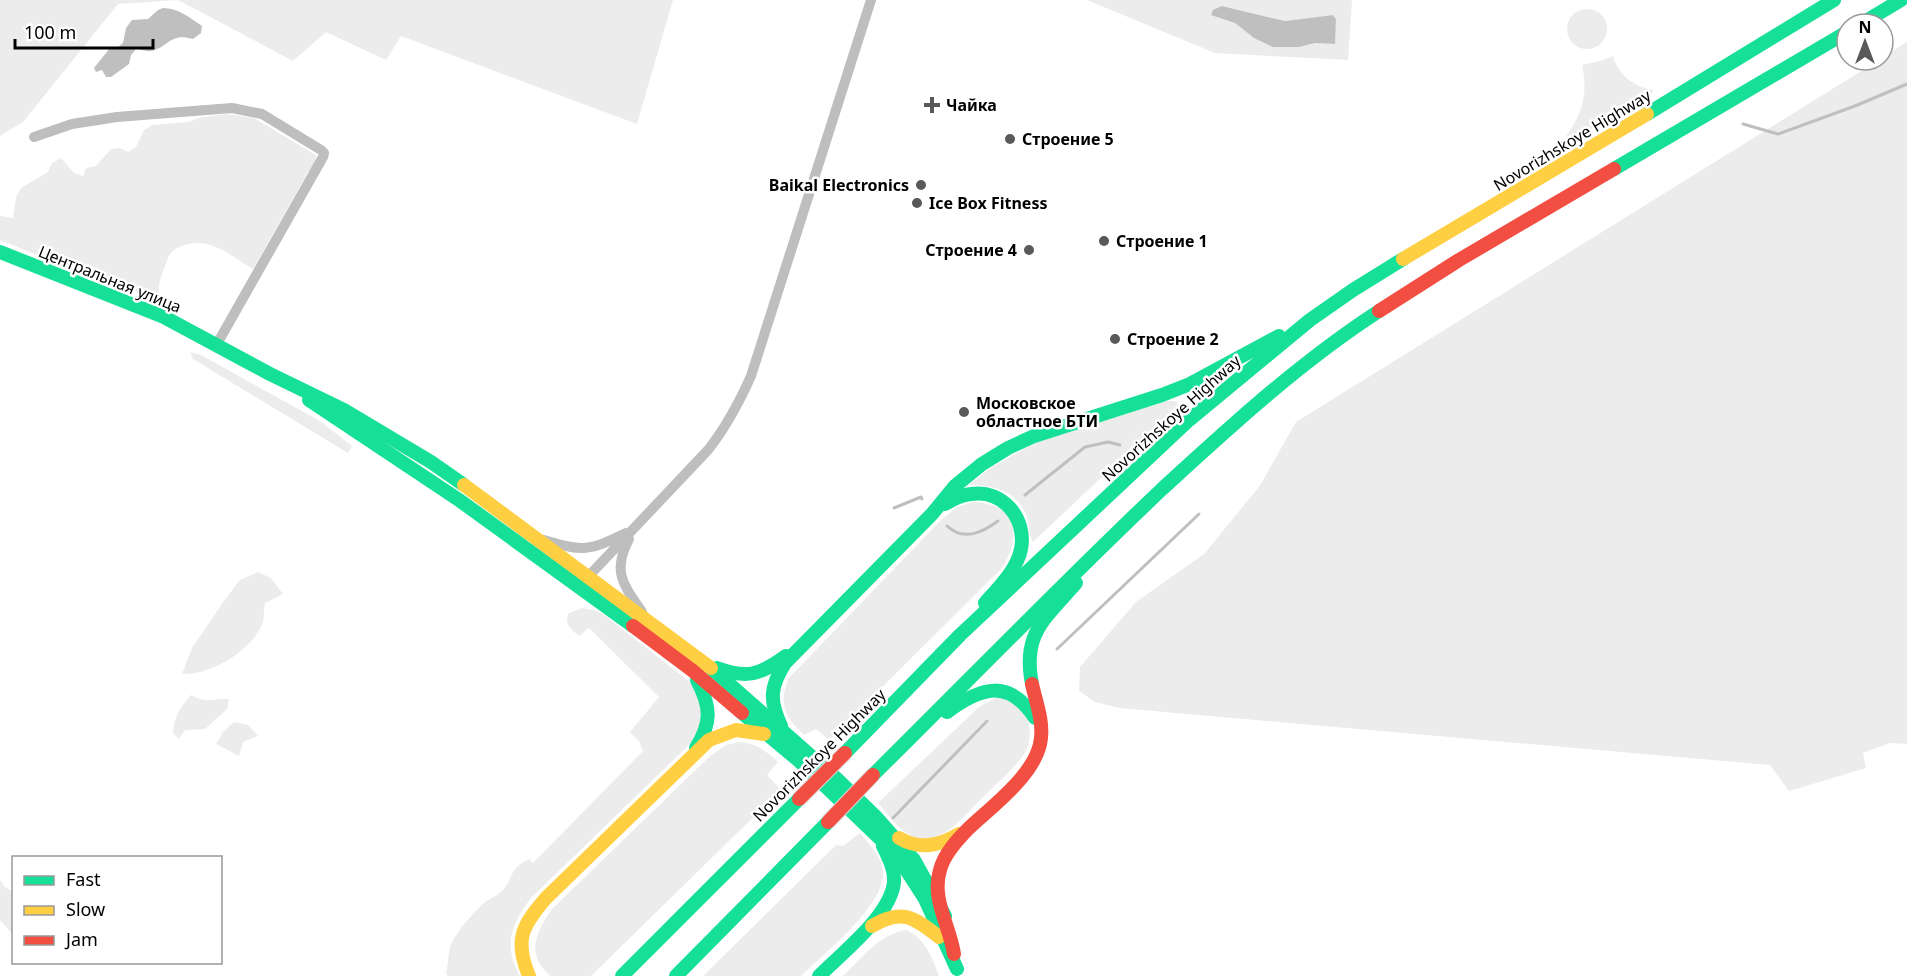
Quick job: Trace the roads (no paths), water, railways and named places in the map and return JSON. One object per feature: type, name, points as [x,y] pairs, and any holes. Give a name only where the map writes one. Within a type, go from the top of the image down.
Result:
[{"type":"main road","name":"Novorizhskoye Highway","points":[[622,976],[960,635],[1189,420],[1269,352],[1353,290],[1834,0]]},
{"type":"main road","points":[[1881,12],[1901,0]]},
{"type":"main road","points":[[678,976],[905,742],[1118,532],[1196,458],[1281,383],[1375,314],[1459,260],[1835,39]]},
{"type":"main road","name":"Центральная улица","points":[[0,252],[121,298],[164,317],[270,374]]},
{"type":"main road","points":[[784,732],[773,710],[772,688],[785,663],[932,514],[955,486],[982,464],[1034,436],[1190,384],[1318,315]]},
{"type":"main road","points":[[270,374],[344,410],[431,462],[537,537],[914,860],[945,916]]},
{"type":"main road","points":[[270,374],[361,437],[646,619],[706,663],[837,779],[883,832],[925,899],[958,973]]},
{"type":"main road","points":[[932,514],[951,499],[966,493],[983,492],[1005,501],[1016,512],[1021,525],[1023,538],[1021,552],[1012,568],[960,635]]},
{"type":"main road","points":[[958,973],[951,934],[937,890],[938,875],[949,852],[973,824],[1023,776],[1038,751],[1040,720],[1029,664],[1033,638],[1042,623],[1118,532]]},
{"type":"main road","points":[[706,663],[730,673],[742,676],[752,675],[766,670],[802,644]]},
{"type":"main road","points":[[690,757],[708,724],[709,713],[707,698],[693,671]]},
{"type":"main road","points":[[905,742],[925,731],[960,701],[981,691],[996,689],[1020,698],[1034,716],[1040,731]]},
{"type":"main road","points":[[530,975],[521,960],[521,935],[531,914],[546,898],[709,740],[732,729],[743,729],[767,735]]},
{"type":"main road","points":[[883,832],[919,847],[931,847],[943,844],[973,824]]},
{"type":"main road","points":[[819,976],[863,933],[884,906],[894,883],[883,832]]},
{"type":"main road","points":[[863,933],[885,918],[906,915],[918,919],[943,941]]},
{"type":"main road","points":[[610,976],[684,916]]},
{"type":"street","points":[[585,580],[708,450],[724,429],[741,398],[751,376],[871,0]]},
{"type":"street","points":[[34,137],[83,122],[189,110],[232,108],[262,114],[324,153],[217,344]]},
{"type":"street","points":[[537,537],[570,548],[582,549],[602,545],[634,528]]},
{"type":"street","points":[[634,528],[622,552],[620,575],[624,587],[646,619]]},
{"type":"waterway","points":[[1743,124],[1778,134],[1907,84]]},
{"type":"waterway","points":[[1025,495],[1085,447],[1108,442],[1120,445]]},
{"type":"waterway","points":[[894,508],[921,497],[922,499]]},
{"type":"waterway","points":[[1057,649],[1199,514]]},
{"type":"waterway","points":[[947,526],[960,534],[973,534],[998,521]]},
{"type":"waterway","points":[[893,818],[987,721]]},
{"type":"place","name":"Чайка","points":[[932,105]]},
{"type":"place","name":"Строение 5","points":[[1010,139]]},
{"type":"place","name":"Baikal Electronics","points":[[921,185]]},
{"type":"place","name":"Ice Box Fitness","points":[[917,203]]},
{"type":"place","name":"Строение 1","points":[[1104,241]]},
{"type":"place","name":"Строение 4","points":[[1029,250]]},
{"type":"place","name":"Строение 2","points":[[1115,339]]},
{"type":"place","name":"Московское областное БТИ","points":[[964,412]]}]
